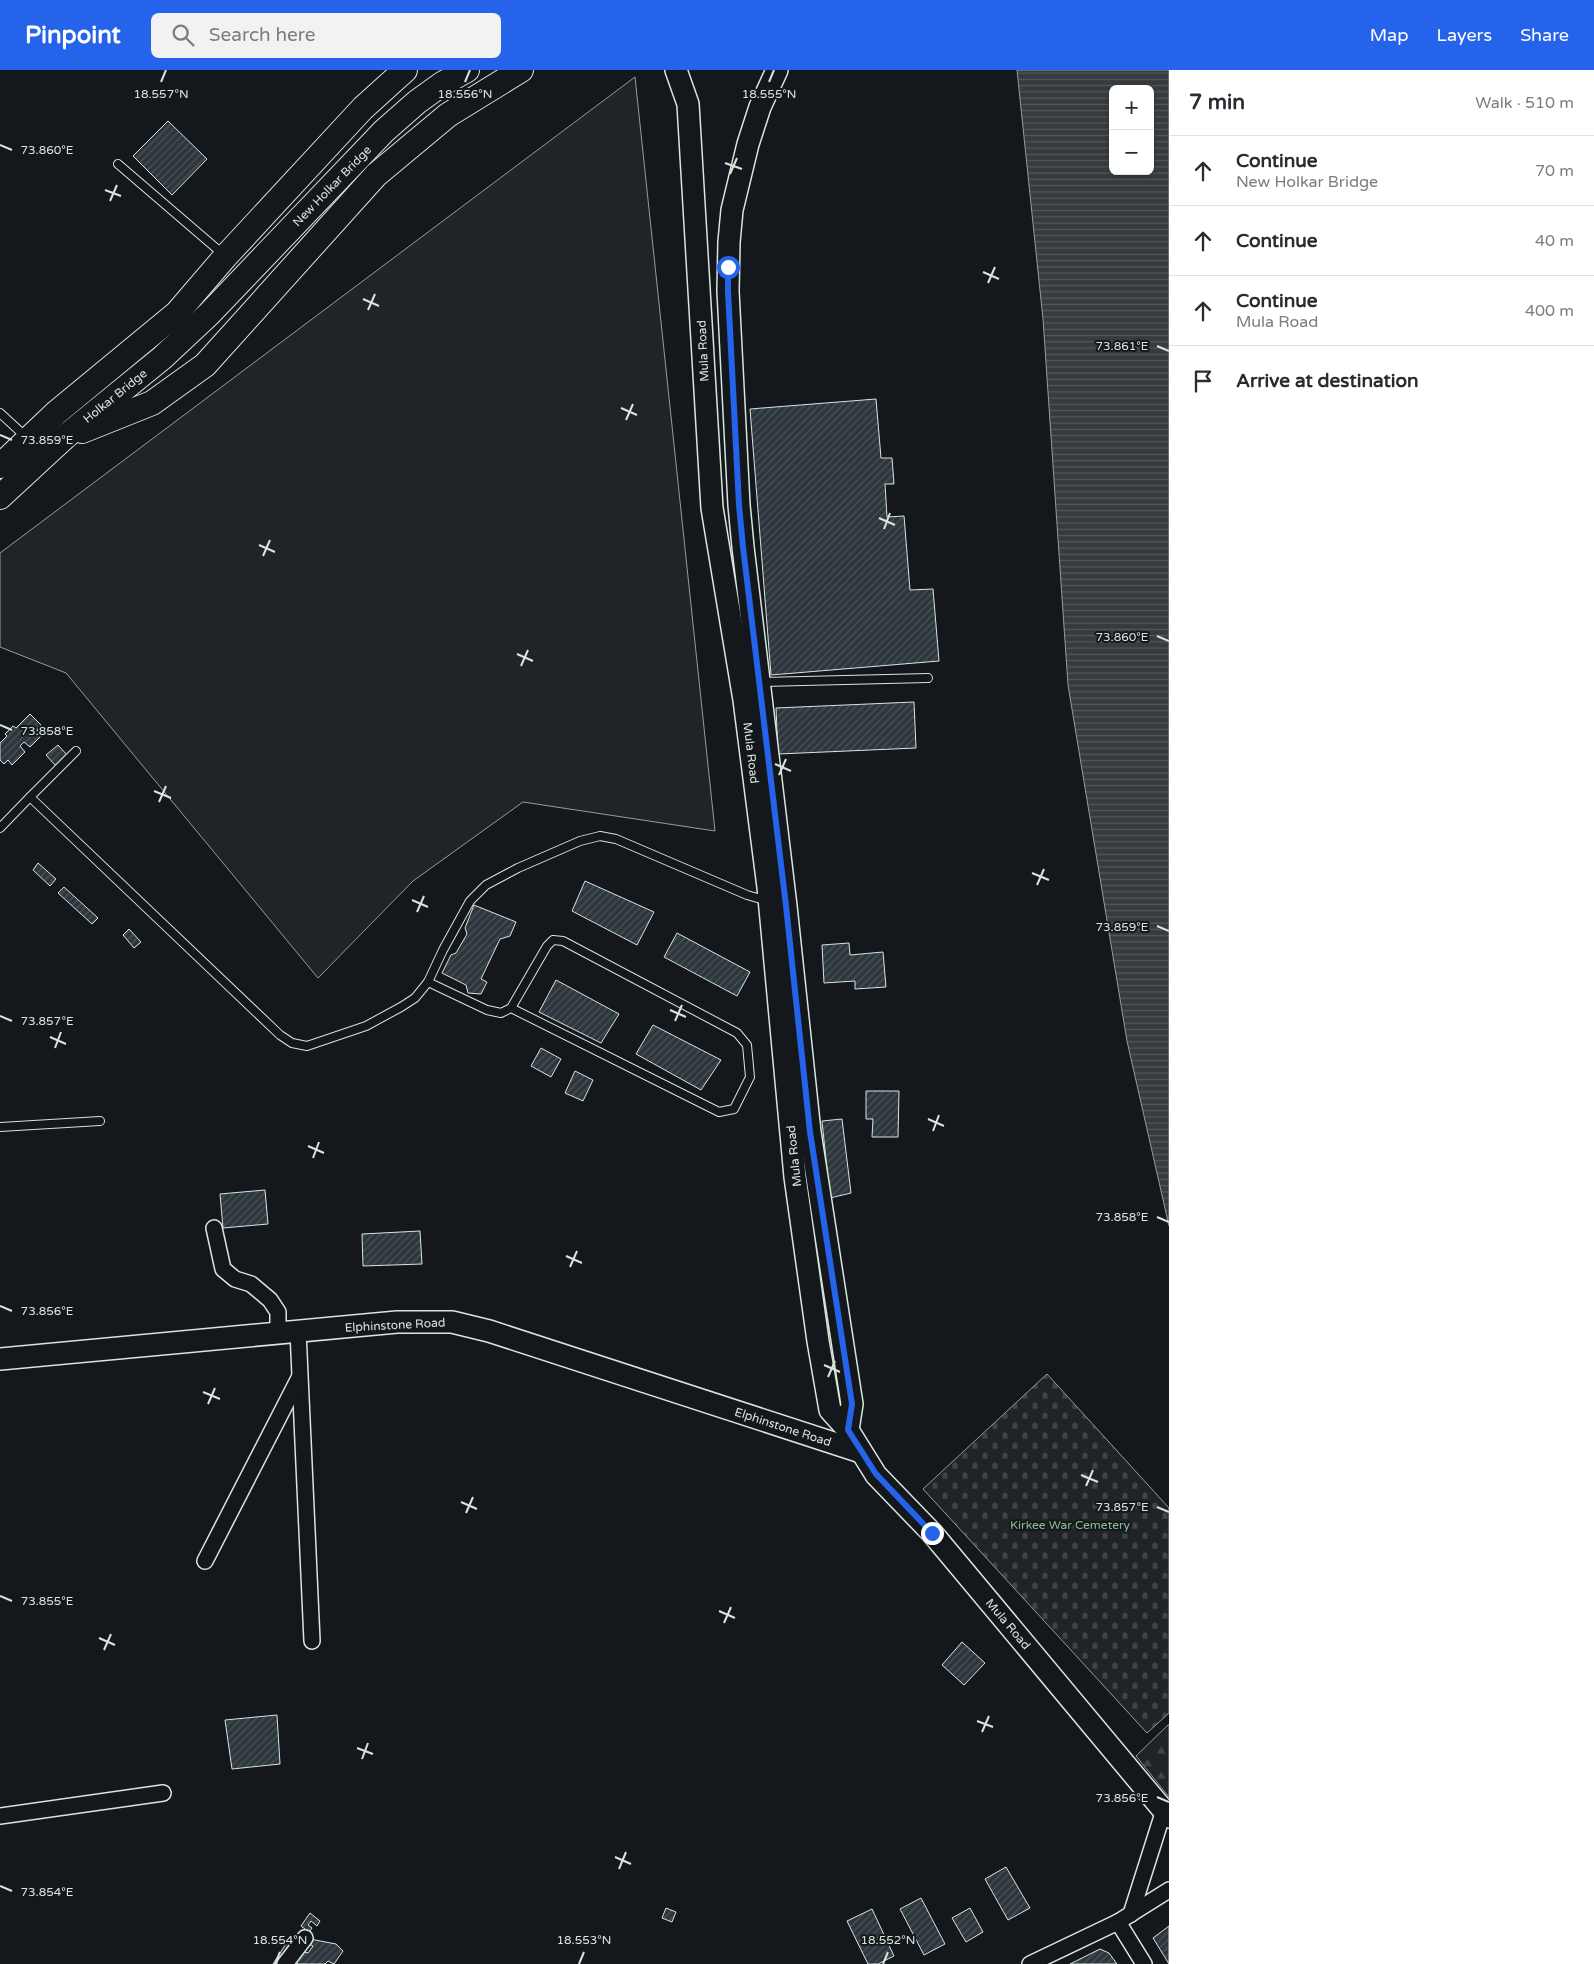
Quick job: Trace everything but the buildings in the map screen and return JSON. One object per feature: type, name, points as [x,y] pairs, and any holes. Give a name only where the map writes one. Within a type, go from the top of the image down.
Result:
[{"type":"main road","points":[[0,466],[28,438],[177,313],[225,257],[363,108],[406,70]]},
{"type":"main road","name":"New Holkar Bridge","points":[[208,314],[384,131],[417,102],[442,84],[467,70]]},
{"type":"main road","points":[[66,436],[152,403],[205,365],[376,175],[448,115],[521,70]]},
{"type":"main road","name":"Mula Road","points":[[676,70],[688,104],[712,508],[750,683]]},
{"type":"main road","points":[[688,104],[691,70]]},
{"type":"main road","name":"Mula Road","points":[[777,70],[760,107],[736,192],[730,226],[728,291],[750,683],[778,904],[796,1088],[801,1220],[830,1410],[848,1430],[876,1474],[932,1533],[1166,1813]]},
{"type":"main road","name":"Holkar Bridge","points":[[0,497],[66,436],[162,358],[208,314]]},
{"type":"main road","points":[[720,548],[743,546]]},
{"type":"main road","name":"Mula Road","points":[[796,1088],[823,1217],[852,1404],[848,1430]]},
{"type":"main road","points":[[801,1220],[823,1217]]},
{"type":"main road","name":"Elphinstone Road","points":[[0,1359],[397,1322],[452,1322],[489,1331],[861,1452]]},
{"type":"street","points":[[214,1228],[223,1269],[235,1279],[251,1284],[270,1300],[278,1312],[288,1332],[300,1376],[312,1641]]},
{"type":"street","points":[[205,1561],[300,1376]]},
{"type":"street","points":[[0,1816],[163,1793]]},
{"type":"street","points":[[1144,1964],[1124,1918],[1166,1813]]},
{"type":"street","points":[[1030,1964],[1124,1918],[1169,1890]]},
{"type":"street","points":[[285,1964],[305,1938]]},
{"type":"lane","points":[[118,164],[225,257]]},
{"type":"lane","points":[[0,413],[28,438]]},
{"type":"lane","points":[[750,683],[928,678]]},
{"type":"lane","points":[[0,828],[76,751]]},
{"type":"lane","points":[[30,797],[280,1035],[292,1043],[307,1046],[366,1026],[415,998],[428,982],[443,950],[470,902],[486,886],[518,868],[580,841],[600,836],[616,839],[747,895],[778,904]]},
{"type":"lane","points":[[428,982],[487,1010],[502,1013],[511,1008],[547,946],[553,940],[562,941],[737,1033],[747,1045],[750,1078],[734,1109],[719,1112],[707,1108],[511,1008]]},
{"type":"lane","points":[[0,1126],[100,1121]]},
{"type":"green space","points":[[635,77],[715,831],[523,802],[413,881],[318,978],[66,673],[0,647],[0,553]]},
{"type":"green space","name":"Kirkee War Cemetery","points":[[1047,1374],[1169,1508],[1169,1713],[1147,1733],[923,1489]]},
{"type":"green space","points":[[1169,1724],[1169,1797],[1136,1756]]},
{"type":"shaded area","points":[[1017,70],[1169,70],[1169,1226],[1127,1041],[1068,685],[1043,319]]},
{"type":"route","points":[[728,267],[739,505],[758,682],[786,906],[810,1132],[852,1404],[848,1430],[876,1474],[932,1533]]}]
